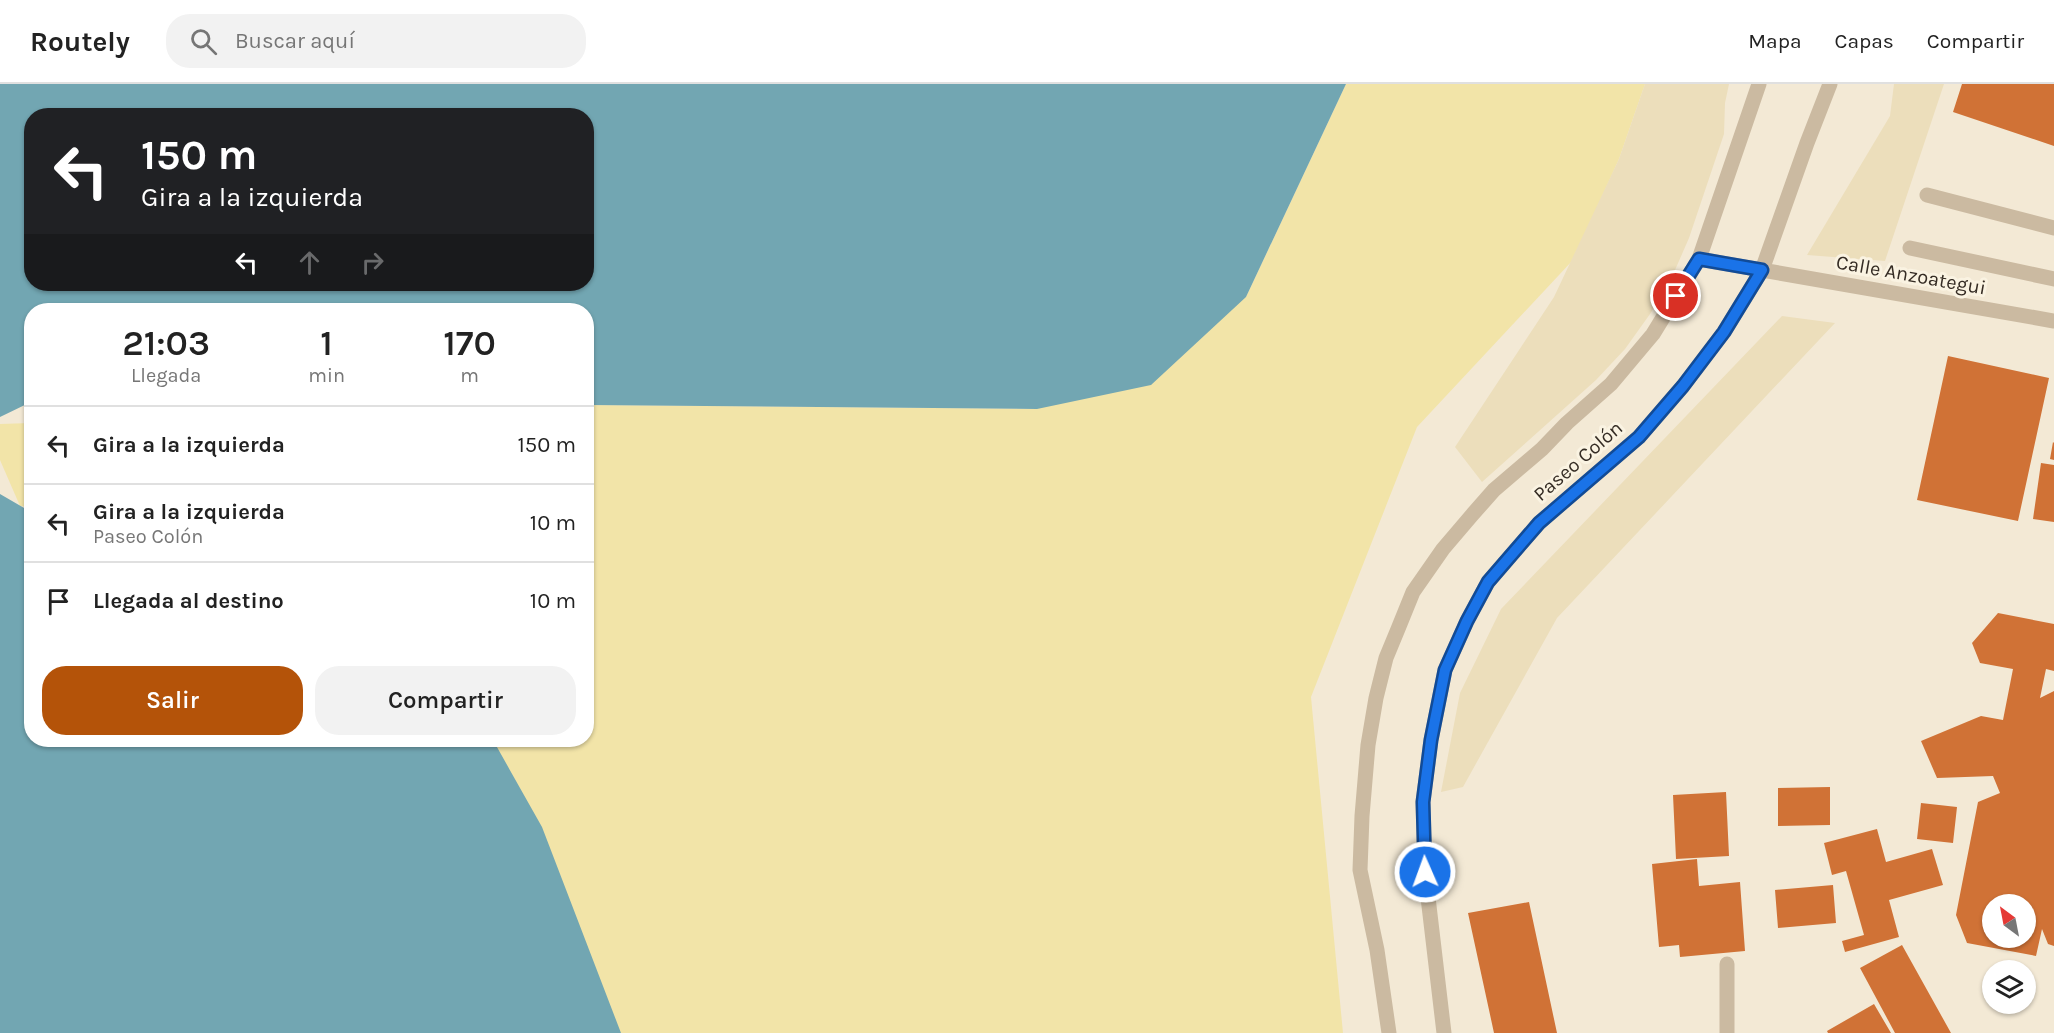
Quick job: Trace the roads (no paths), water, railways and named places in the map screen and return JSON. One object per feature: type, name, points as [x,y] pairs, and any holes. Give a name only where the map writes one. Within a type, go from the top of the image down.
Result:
[{"type":"street","name":"Paseo Colón","points":[[1389,1033],[1377,950],[1360,870],[1368,745],[1386,658],[1413,592],[1443,549],[1494,490],[1542,449],[1611,384],[1653,334],[1699,259],[1754,105],[1759,84]]},
{"type":"street","name":"Paseo Colón","points":[[1444,1033],[1425,872],[1423,802],[1431,740],[1445,670],[1488,582],[1539,523],[1639,437],[1683,386],[1724,332],[1762,270],[1830,84]]},
{"type":"street","points":[[1927,195],[2054,228]]},
{"type":"street","points":[[1910,248],[2054,279]]},
{"type":"street","name":"Calle Anzoategui","points":[[1699,259],[2054,321]]},
{"type":"street","points":[[1727,963],[1727,1033]]},
{"type":"water","points":[[0,84],[1346,84],[1246,297],[1151,385],[1037,409],[594,405],[594,303],[24,303],[24,405],[0,417]]},
{"type":"water","points":[[0,494],[24,508],[24,747],[497,747],[542,827],[621,1033],[0,1033]]}]
